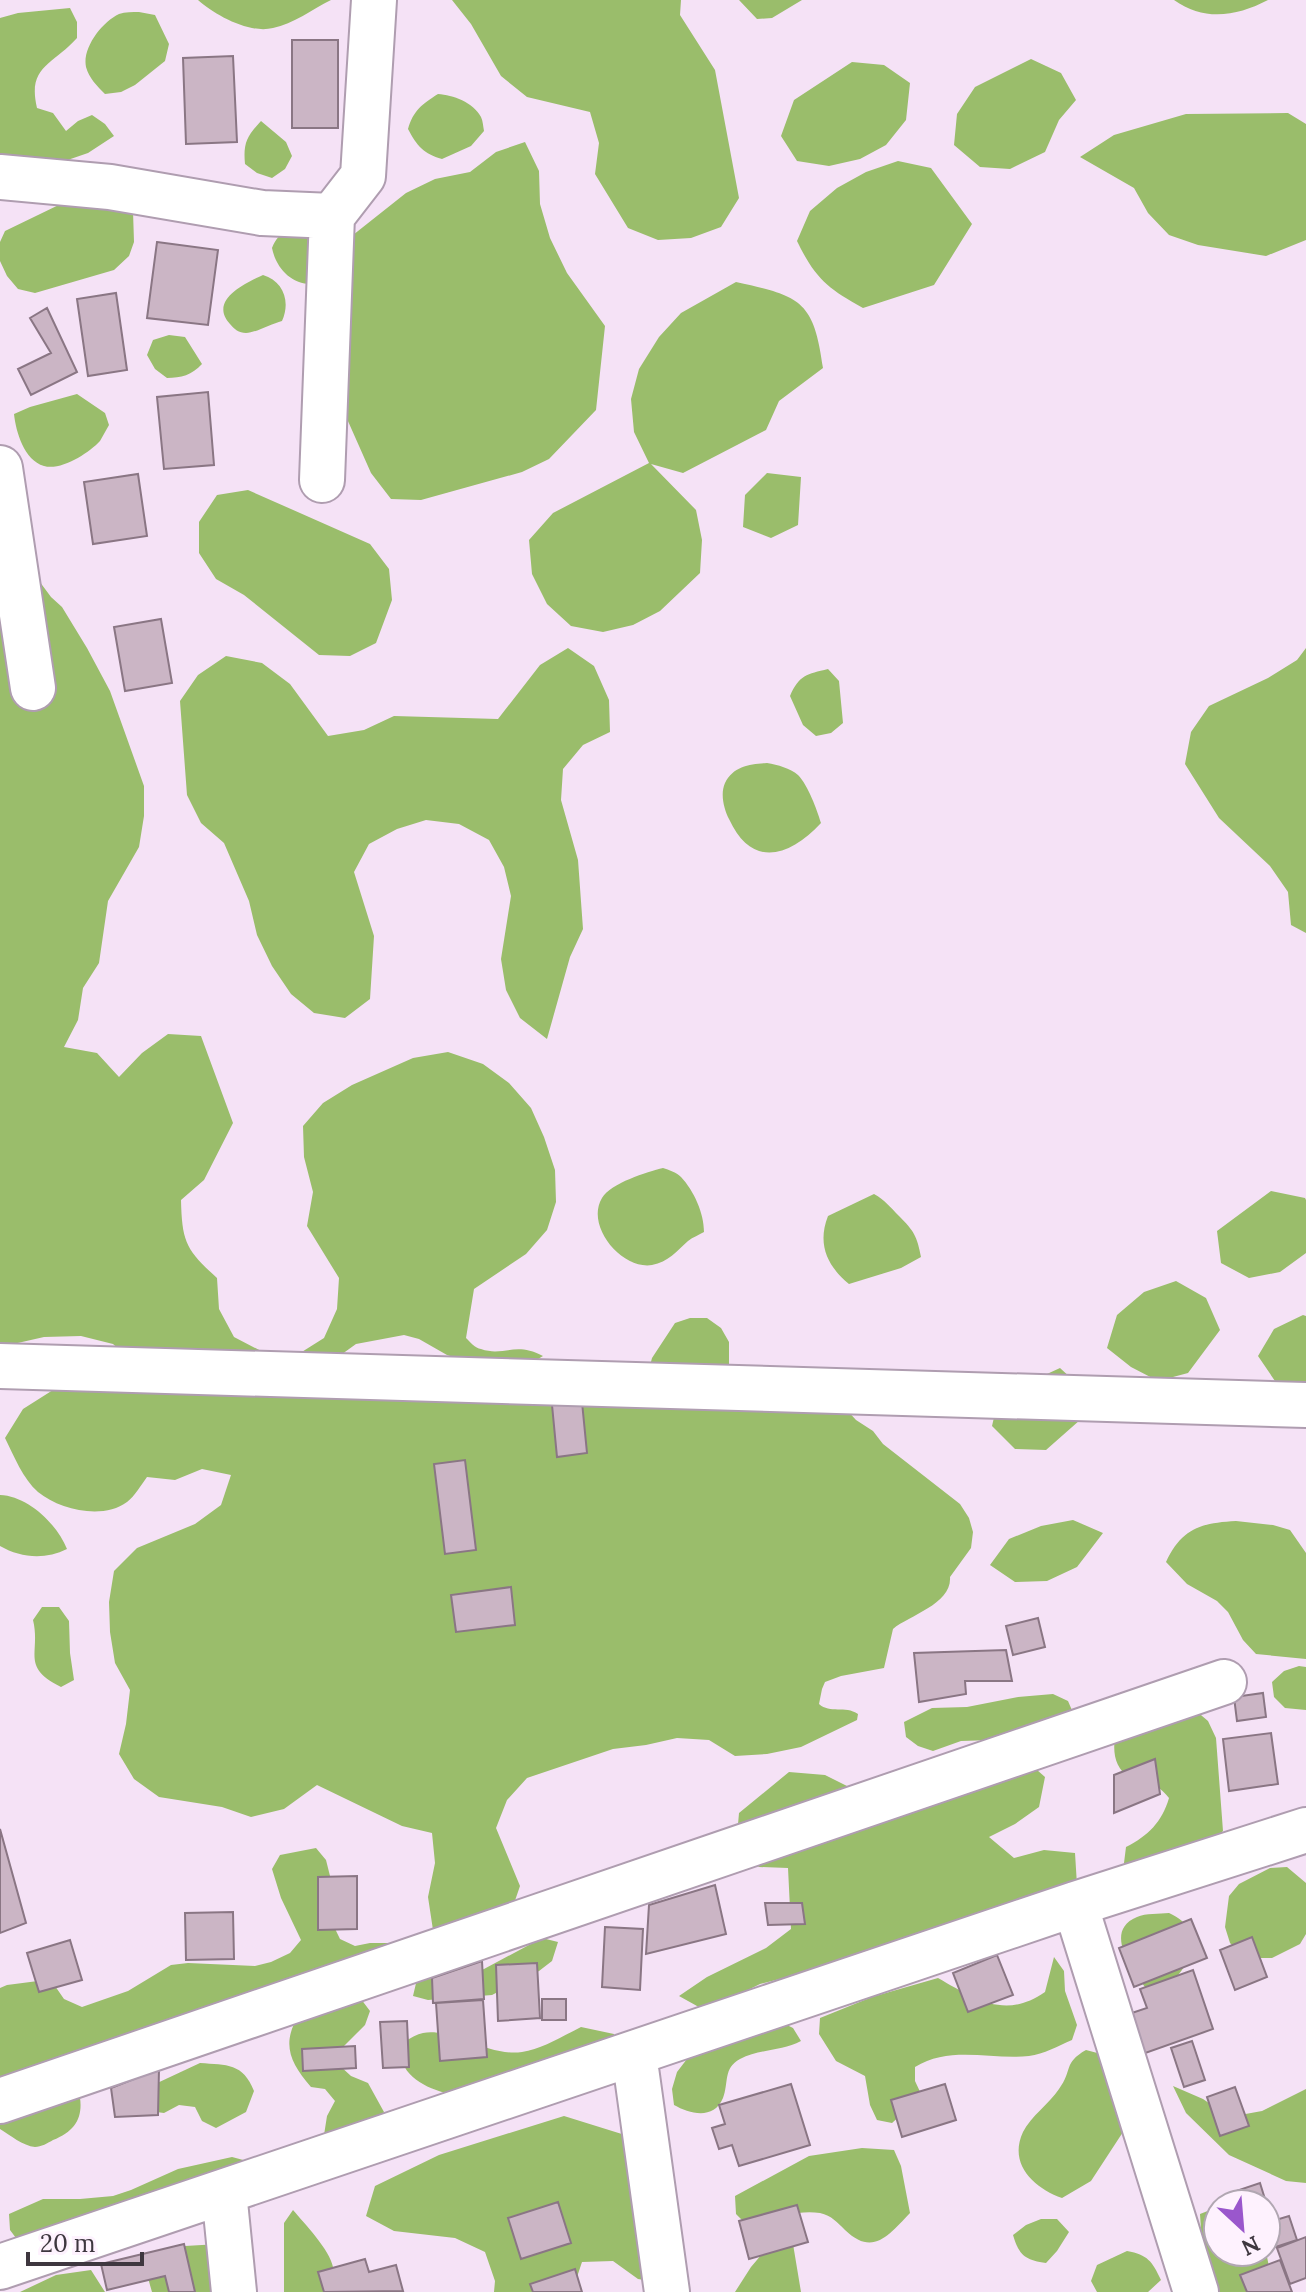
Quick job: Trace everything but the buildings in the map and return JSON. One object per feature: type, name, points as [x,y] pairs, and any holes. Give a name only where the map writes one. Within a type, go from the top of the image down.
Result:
[{"type":"street","points":[[322,480],[332,216],[363,176],[374,0]]},
{"type":"street","points":[[0,177],[110,187],[262,213],[332,216]]},
{"type":"street","points":[[0,468],[33,688]]},
{"type":"street","points":[[0,1366],[1306,1405]]},
{"type":"street","points":[[0,2101],[1224,1682]]},
{"type":"street","points":[[0,2267],[1075,1904],[1306,1830]]},
{"type":"street","points":[[1075,1904],[1196,2292]]},
{"type":"street","points":[[634,2054],[667,2292]]},
{"type":"street","points":[[224,2192],[234,2292]]},
{"type":"green space","points":[[198,0],[331,0],[288,23],[264,29],[233,22]]},
{"type":"green space","points":[[452,0],[681,0],[680,15],[715,70],[739,198],[721,227],[691,238],[658,240],[628,228],[595,174],[599,143],[590,112],[527,97],[501,76],[471,24]]},
{"type":"green space","points":[[739,0],[802,0],[772,18],[757,19]]},
{"type":"green space","points":[[1174,0],[1268,0],[1233,13],[1209,14],[1197,12]]},
{"type":"green space","points":[[70,8],[77,22],[77,38],[39,75],[35,94],[37,108],[53,113],[66,131],[92,115],[105,124],[114,136],[88,153],[56,164],[0,158],[0,18],[18,13]]},
{"type":"green space","points":[[121,13],[155,15],[169,44],[165,61],[135,85],[121,92],[105,94],[86,67],[90,44],[100,29],[113,18]]},
{"type":"green space","points":[[1031,59],[1061,73],[1076,100],[1059,120],[1045,152],[1010,169],[980,167],[954,145],[957,114],[975,87]]},
{"type":"green space","points":[[852,62],[884,65],[910,83],[906,120],[886,145],[860,159],[829,166],[797,161],[781,136],[794,100]]},
{"type":"green space","points":[[438,94],[456,98],[473,107],[481,117],[484,131],[471,146],[442,159],[422,148],[408,129],[419,108]]},
{"type":"green space","points":[[1288,113],[1306,124],[1306,240],[1266,256],[1198,245],[1169,235],[1148,213],[1134,188],[1080,157],[1114,135],[1186,114]]},
{"type":"green space","points":[[261,121],[286,142],[292,156],[285,169],[272,178],[257,173],[245,164],[247,140]]},
{"type":"green space","points":[[525,142],[539,171],[540,204],[550,238],[567,273],[605,326],[596,410],[549,459],[522,472],[421,500],[391,499],[371,473],[320,358],[353,235],[406,193],[435,179],[470,172],[496,152]]},
{"type":"green space","points":[[898,161],[931,168],[972,224],[934,285],[863,308],[823,281],[797,241],[810,211],[837,188],[866,172]]},
{"type":"green space","points":[[69,200],[133,211],[134,242],[129,256],[114,270],[35,293],[18,289],[0,261],[0,242],[5,231]]},
{"type":"green space","points":[[314,224],[311,284],[297,281],[286,274],[272,248],[283,233]]},
{"type":"green space","points":[[263,275],[280,287],[285,299],[285,314],[282,321],[243,333],[232,326],[224,315],[223,307],[239,288]]},
{"type":"green space","points":[[736,282],[789,297],[800,305],[815,328],[823,368],[779,401],[766,430],[683,473],[651,464],[696,510],[702,540],[700,573],[660,611],[633,625],[603,632],[571,626],[547,604],[532,574],[529,540],[553,513],[649,463],[634,432],[631,399],[639,369],[659,337],[681,313]]},
{"type":"green space","points":[[169,335],[185,337],[202,364],[198,368],[167,378],[155,369],[147,355],[153,340]]},
{"type":"green space","points":[[77,394],[105,413],[109,425],[101,439],[89,451],[58,466],[37,463],[22,444],[14,414]]},
{"type":"green space","points":[[767,473],[801,477],[798,525],[771,538],[743,527],[745,495]]},
{"type":"green space","points":[[248,490],[370,544],[389,569],[392,600],[376,643],[350,656],[319,655],[244,595],[216,579],[199,553],[199,522],[217,495]]},
{"type":"green space","points":[[0,542],[31,570],[62,607],[87,648],[110,691],[144,786],[144,816],[139,847],[108,901],[99,963],[83,988],[78,1020],[64,1047],[97,1053],[119,1077],[142,1053],[168,1034],[201,1036],[233,1123],[204,1180],[181,1200],[183,1226],[192,1252],[217,1278],[219,1309],[234,1337],[263,1352],[297,1355],[324,1338],[337,1309],[339,1278],[307,1226],[313,1192],[304,1157],[303,1126],[323,1103],[352,1085],[413,1058],[448,1052],[483,1064],[509,1083],[531,1108],[555,1170],[556,1202],[547,1230],[526,1254],[474,1289],[466,1338],[477,1347],[489,1351],[517,1349],[543,1356],[530,1364],[481,1366],[447,1355],[419,1339],[404,1335],[356,1344],[331,1362],[647,1377],[652,1358],[675,1323],[690,1318],[707,1318],[721,1328],[729,1342],[729,1372],[845,1408],[873,1431],[883,1444],[960,1504],[969,1518],[973,1532],[971,1548],[950,1577],[944,1595],[929,1608],[893,1629],[884,1668],[825,1682],[819,1704],[828,1709],[853,1711],[858,1714],[857,1720],[801,1747],[767,1754],[735,1756],[709,1740],[677,1738],[613,1749],[527,1778],[507,1800],[496,1828],[520,1886],[509,1918],[433,1930],[428,1897],[435,1863],[432,1833],[402,1826],[317,1785],[284,1809],[251,1817],[222,1807],[159,1797],[134,1779],[119,1754],[130,1690],[115,1663],[110,1632],[109,1602],[114,1571],[137,1548],[195,1524],[221,1505],[231,1475],[202,1469],[175,1480],[147,1477],[130,1500],[117,1507],[106,1511],[82,1510],[58,1504],[38,1492],[23,1474],[5,1438],[23,1409],[83,1375],[145,1371],[113,1344],[81,1336],[44,1337],[0,1347]]},
{"type":"green space","points":[[568,648],[594,666],[609,700],[610,732],[583,745],[563,769],[561,800],[578,860],[583,929],[570,957],[547,1039],[520,1018],[506,990],[501,959],[511,896],[504,867],[489,840],[459,824],[426,820],[397,829],[369,844],[354,872],[374,936],[370,999],[345,1018],[314,1013],[291,994],[272,966],[257,935],[249,901],[224,843],[201,823],[187,795],[180,701],[198,675],[226,656],[262,663],[290,684],[328,736],[364,730],[394,716],[498,719],[540,665]]},
{"type":"green space","points":[[1306,648],[1306,933],[1291,925],[1288,892],[1270,866],[1219,818],[1185,764],[1191,732],[1209,706],[1268,678],[1297,660]]},
{"type":"green space","points":[[828,669],[839,681],[843,723],[831,733],[816,736],[803,725],[790,696],[804,676]]},
{"type":"green space","points":[[767,763],[788,769],[802,779],[821,823],[796,844],[772,852],[749,846],[738,835],[727,815],[723,797],[728,777],[738,769]]},
{"type":"green space","points":[[663,1168],[679,1175],[690,1189],[700,1210],[704,1232],[663,1261],[641,1265],[629,1261],[609,1244],[598,1221],[598,1209],[602,1198],[613,1188]]},
{"type":"green space","points":[[1271,1191],[1305,1198],[1306,1253],[1280,1272],[1249,1278],[1221,1263],[1217,1231]]},
{"type":"green space","points":[[874,1194],[911,1230],[921,1257],[901,1268],[849,1284],[835,1270],[826,1254],[825,1226],[828,1216]]},
{"type":"green space","points":[[1176,1281],[1206,1298],[1220,1330],[1188,1373],[1158,1381],[1131,1367],[1107,1348],[1117,1315],[1144,1292]]},
{"type":"green space","points":[[1306,1316],[1306,1399],[1275,1381],[1258,1356],[1274,1329]]},
{"type":"green space","points":[[1060,1368],[1084,1390],[1080,1420],[1046,1450],[1015,1449],[992,1426],[999,1396]]},
{"type":"green space","points":[[0,1495],[21,1500],[40,1513],[56,1530],[67,1549],[50,1555],[33,1556],[0,1546]]},
{"type":"green space","points":[[1073,1520],[1103,1533],[1077,1567],[1047,1581],[1015,1582],[990,1565],[1009,1539],[1041,1526]]},
{"type":"green space","points":[[1236,1521],[1290,1530],[1306,1553],[1306,1659],[1256,1654],[1243,1640],[1228,1612],[1217,1601],[1187,1584],[1166,1562],[1179,1542],[1194,1530],[1213,1523]]},
{"type":"green space","points":[[42,1607],[59,1607],[69,1621],[74,1680],[61,1687],[48,1680],[36,1666],[33,1620]]},
{"type":"green space","points":[[1306,1667],[1306,1710],[1285,1708],[1274,1697],[1272,1682],[1284,1671]]},
{"type":"green space","points":[[1053,1694],[1068,1701],[1074,1715],[992,1740],[961,1741],[933,1751],[918,1746],[906,1737],[904,1722],[932,1708],[967,1707]]},
{"type":"green space","points":[[1195,1710],[1208,1721],[1216,1738],[1223,1831],[1211,1843],[1139,1868],[1124,1863],[1126,1847],[1153,1827],[1169,1798],[1159,1788],[1136,1781],[1120,1769],[1114,1752],[1116,1733]]},
{"type":"green space","points":[[1020,1755],[1045,1777],[1039,1807],[989,1837],[1014,1858],[1044,1850],[1075,1853],[1077,1885],[851,1961],[760,1984],[706,2011],[679,1996],[707,1977],[766,1948],[791,1929],[788,1868],[759,1867],[736,1847],[739,1813],[789,1772],[825,1775],[855,1790]]},
{"type":"green space","points":[[316,1848],[326,1860],[330,1876],[325,1908],[340,1939],[355,1946],[387,1943],[401,1950],[78,2088],[81,2106],[78,2120],[62,2136],[44,2145],[26,2145],[0,2129],[0,1988],[38,1981],[55,1986],[64,1999],[82,2007],[128,1991],[171,1965],[255,1966],[271,1962],[290,1953],[301,1940],[281,1898],[272,1869],[280,1855]]},
{"type":"green space","points":[[1287,1867],[1306,1883],[1306,1934],[1300,1944],[1272,1958],[1242,1955],[1230,1943],[1225,1927],[1229,1896],[1239,1884],[1270,1868]]},
{"type":"green space","points":[[1169,1913],[1188,1928],[1194,1951],[1176,1978],[1164,1984],[1145,1987],[1123,1950],[1122,1931],[1127,1923],[1137,1917]]},
{"type":"green space","points":[[542,1938],[558,1942],[552,1961],[492,1995],[428,2000],[413,1996],[417,1979],[434,1972],[467,1975]]},
{"type":"green space","points":[[1054,1957],[1064,1971],[1065,1991],[1077,2025],[1072,2040],[1029,2056],[956,2055],[928,2060],[915,2067],[915,2081],[922,2096],[892,2123],[877,2120],[870,2105],[865,2076],[836,2061],[819,2034],[820,2018],[872,1997],[938,1978],[978,1999],[1017,2005],[1045,1992]]},
{"type":"green space","points":[[361,1999],[370,2011],[365,2025],[342,2048],[339,2065],[351,2076],[368,2083],[384,2112],[374,2136],[324,2135],[327,2116],[335,2101],[325,2089],[311,2087],[297,2069],[290,2052],[291,2034],[300,2013]]},
{"type":"green space","points":[[779,2021],[793,2028],[801,2041],[740,2059],[731,2067],[723,2098],[714,2110],[694,2113],[674,2105],[672,2089],[677,2072],[687,2059],[716,2037]]},
{"type":"green space","points":[[581,2027],[614,2034],[615,2043],[451,2094],[419,2082],[406,2070],[403,2062],[405,2041],[423,2033],[445,2034],[496,2050],[522,2052],[545,2045]]},
{"type":"green space","points":[[1086,2050],[1120,2059],[1134,2121],[1123,2132],[1091,2181],[1062,2198],[1042,2188],[1026,2173],[1021,2164],[1019,2144],[1026,2126],[1059,2089],[1071,2063]]},
{"type":"green space","points":[[200,2063],[226,2065],[245,2075],[254,2091],[246,2112],[216,2128],[202,2121],[195,2107],[179,2105],[164,2113],[149,2111],[153,2085]]},
{"type":"green space","points":[[1173,2086],[1203,2099],[1229,2117],[1262,2111],[1306,2089],[1306,2183],[1286,2181],[1229,2155],[1186,2113]]},
{"type":"green space","points":[[564,2116],[625,2135],[669,2284],[638,2279],[613,2261],[582,2262],[572,2292],[494,2292],[495,2281],[485,2252],[455,2238],[394,2231],[366,2216],[375,2186],[439,2155]]},
{"type":"green space","points":[[862,2148],[894,2150],[901,2166],[910,2213],[880,2240],[864,2242],[855,2238],[834,2220],[820,2213],[793,2214],[747,2225],[736,2214],[735,2196],[809,2156]]},
{"type":"green space","points":[[232,2157],[247,2161],[19,2242],[10,2230],[9,2214],[43,2199],[113,2196],[178,2169]]},
{"type":"green space","points":[[293,2210],[331,2260],[334,2273],[329,2292],[284,2292],[284,2223]]},
{"type":"green space","points":[[1041,2219],[1057,2219],[1069,2232],[1046,2263],[1024,2255],[1013,2235]]},
{"type":"green space","points":[[219,2244],[243,2292],[152,2292],[148,2278],[172,2254],[185,2246]]},
{"type":"green space","points":[[793,2244],[801,2292],[735,2292],[762,2254]]},
{"type":"green space","points":[[1127,2251],[1148,2260],[1161,2280],[1148,2292],[1097,2292],[1091,2281],[1097,2265]]},
{"type":"green space","points":[[1204,2268],[1269,2268],[1273,2286],[1280,2292],[1217,2292],[1204,2275]]},
{"type":"green space","points":[[91,2270],[105,2292],[20,2292],[56,2275]]}]
